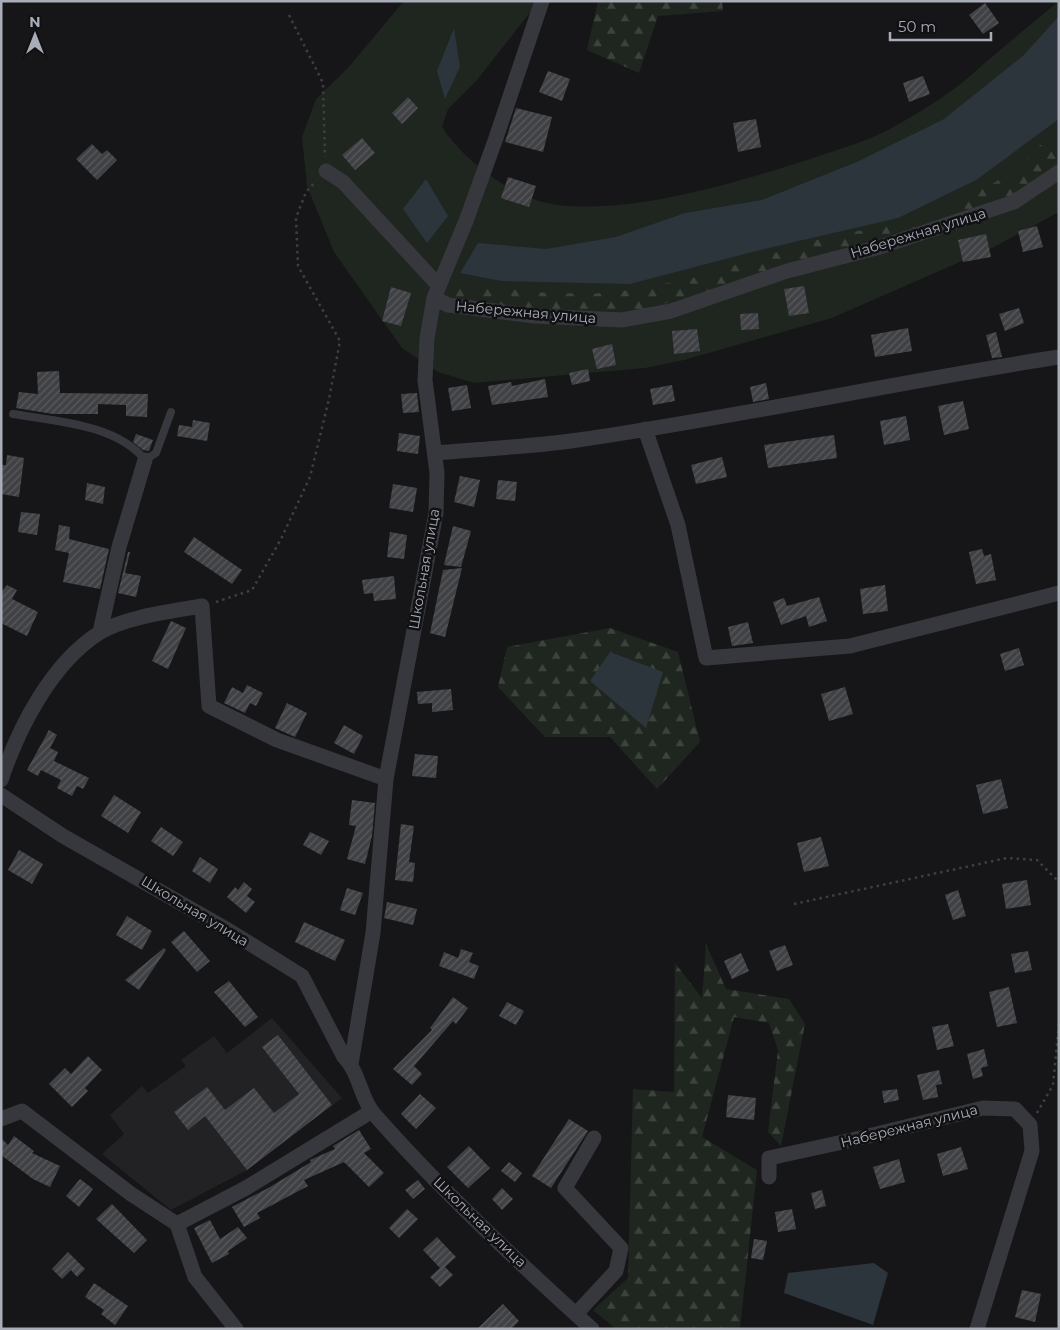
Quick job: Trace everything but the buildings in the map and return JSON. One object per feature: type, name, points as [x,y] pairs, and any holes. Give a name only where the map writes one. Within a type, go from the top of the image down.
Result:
[{"type":"street","points":[[326,171],[343,182],[437,292],[496,138],[542,1]]},
{"type":"street","name":"Набережная улица","points":[[437,292],[448,305],[574,318],[622,320],[671,311],[786,271],[880,247],[1014,202],[1059,172]]},
{"type":"street","name":"Школьная улица","points":[[351,1064],[373,933],[386,779],[436,513],[437,473],[425,380],[427,338],[437,292]]},
{"type":"street","points":[[435,453],[569,441],[762,411],[963,372],[1059,357]]},
{"type":"street","points":[[645,429],[678,525],[706,658],[850,646],[1059,593]]},
{"type":"street","points":[[100,632],[119,547],[145,460]]},
{"type":"street","points":[[1,780],[13,744],[56,672],[72,654],[100,632],[147,615],[202,606],[209,706],[277,740],[386,779]]},
{"type":"street","name":"Школьная улица","points":[[1,795],[63,836],[228,930],[302,976],[344,1057],[351,1064],[372,1112],[436,1181],[592,1329]]},
{"type":"street","name":"Набережная улица","points":[[769,1177],[769,1158],[983,1108],[1015,1109],[1030,1125]]},
{"type":"street","points":[[1,1119],[22,1111],[132,1194],[177,1224],[195,1277],[236,1329]]},
{"type":"street","points":[[177,1224],[246,1188],[372,1112]]},
{"type":"street","points":[[976,1329],[1032,1150],[1030,1125]]},
{"type":"street","points":[[576,1314],[616,1271],[621,1248],[565,1188],[594,1138]]},
{"type":"lane","points":[[13,414],[102,430],[139,451],[145,460],[156,454],[171,412]]},
{"type":"path","points":[[202,606],[252,590],[281,539],[310,477],[329,399],[340,341],[298,266],[296,218],[306,192],[326,171],[323,83],[289,15]]},
{"type":"path","points":[[794,904],[1007,858],[1037,860],[1059,882]]},
{"type":"path","points":[[1030,1125],[1053,1085],[1059,1024]]},
{"type":"shaded area","points":[[1059,16],[1059,119],[976,180],[898,218],[756,251],[630,284],[501,281],[460,273],[478,243],[546,249],[616,237],[685,213],[762,200],[859,161],[944,119],[1024,55]]},
{"type":"shaded area","points":[[454,28],[460,67],[445,99],[437,71]]},
{"type":"shaded area","points":[[426,179],[448,216],[427,243],[403,209]]},
{"type":"shaded area","points":[[610,652],[663,672],[646,728],[590,681]]},
{"type":"shaded area","points":[[272,1018],[342,1098],[247,1170],[171,1210],[102,1154],[124,1134],[110,1115],[142,1086],[148,1093],[186,1066],[181,1060],[214,1036],[227,1053]]},
{"type":"shaded area","points":[[874,1263],[888,1273],[873,1325],[784,1293],[788,1273]]},
{"type":"green space","points":[[404,1],[539,1],[477,80],[448,109],[442,127],[477,166],[508,187],[542,202],[588,207],[653,200],[720,186],[872,138],[914,115],[956,87],[1059,1],[1059,212],[994,247],[832,318],[684,360],[645,368],[474,383],[438,372],[402,348],[334,252],[307,186],[302,137],[316,99],[347,69]]},
{"type":"green space","points":[[598,1],[722,1],[723,11],[658,16],[639,73],[587,50]]},
{"type":"green space","points":[[1059,132],[1059,171],[1007,199],[940,222],[958,198],[986,188],[1018,168],[1039,146]]},
{"type":"green space","points":[[923,219],[917,233],[641,310],[594,312],[547,310],[454,297],[456,282],[529,292],[592,294],[641,289],[696,277],[826,237]]},
{"type":"green space","points":[[610,628],[678,652],[700,742],[657,789],[610,737],[545,737],[498,687],[507,647]]},
{"type":"green space","points":[[706,944],[726,989],[789,999],[805,1024],[781,1146],[768,1132],[778,1050],[769,1023],[734,1017],[702,1137],[757,1170],[740,1329],[616,1329],[593,1310],[628,1278],[633,1089],[674,1092],[675,963],[702,998]]}]
